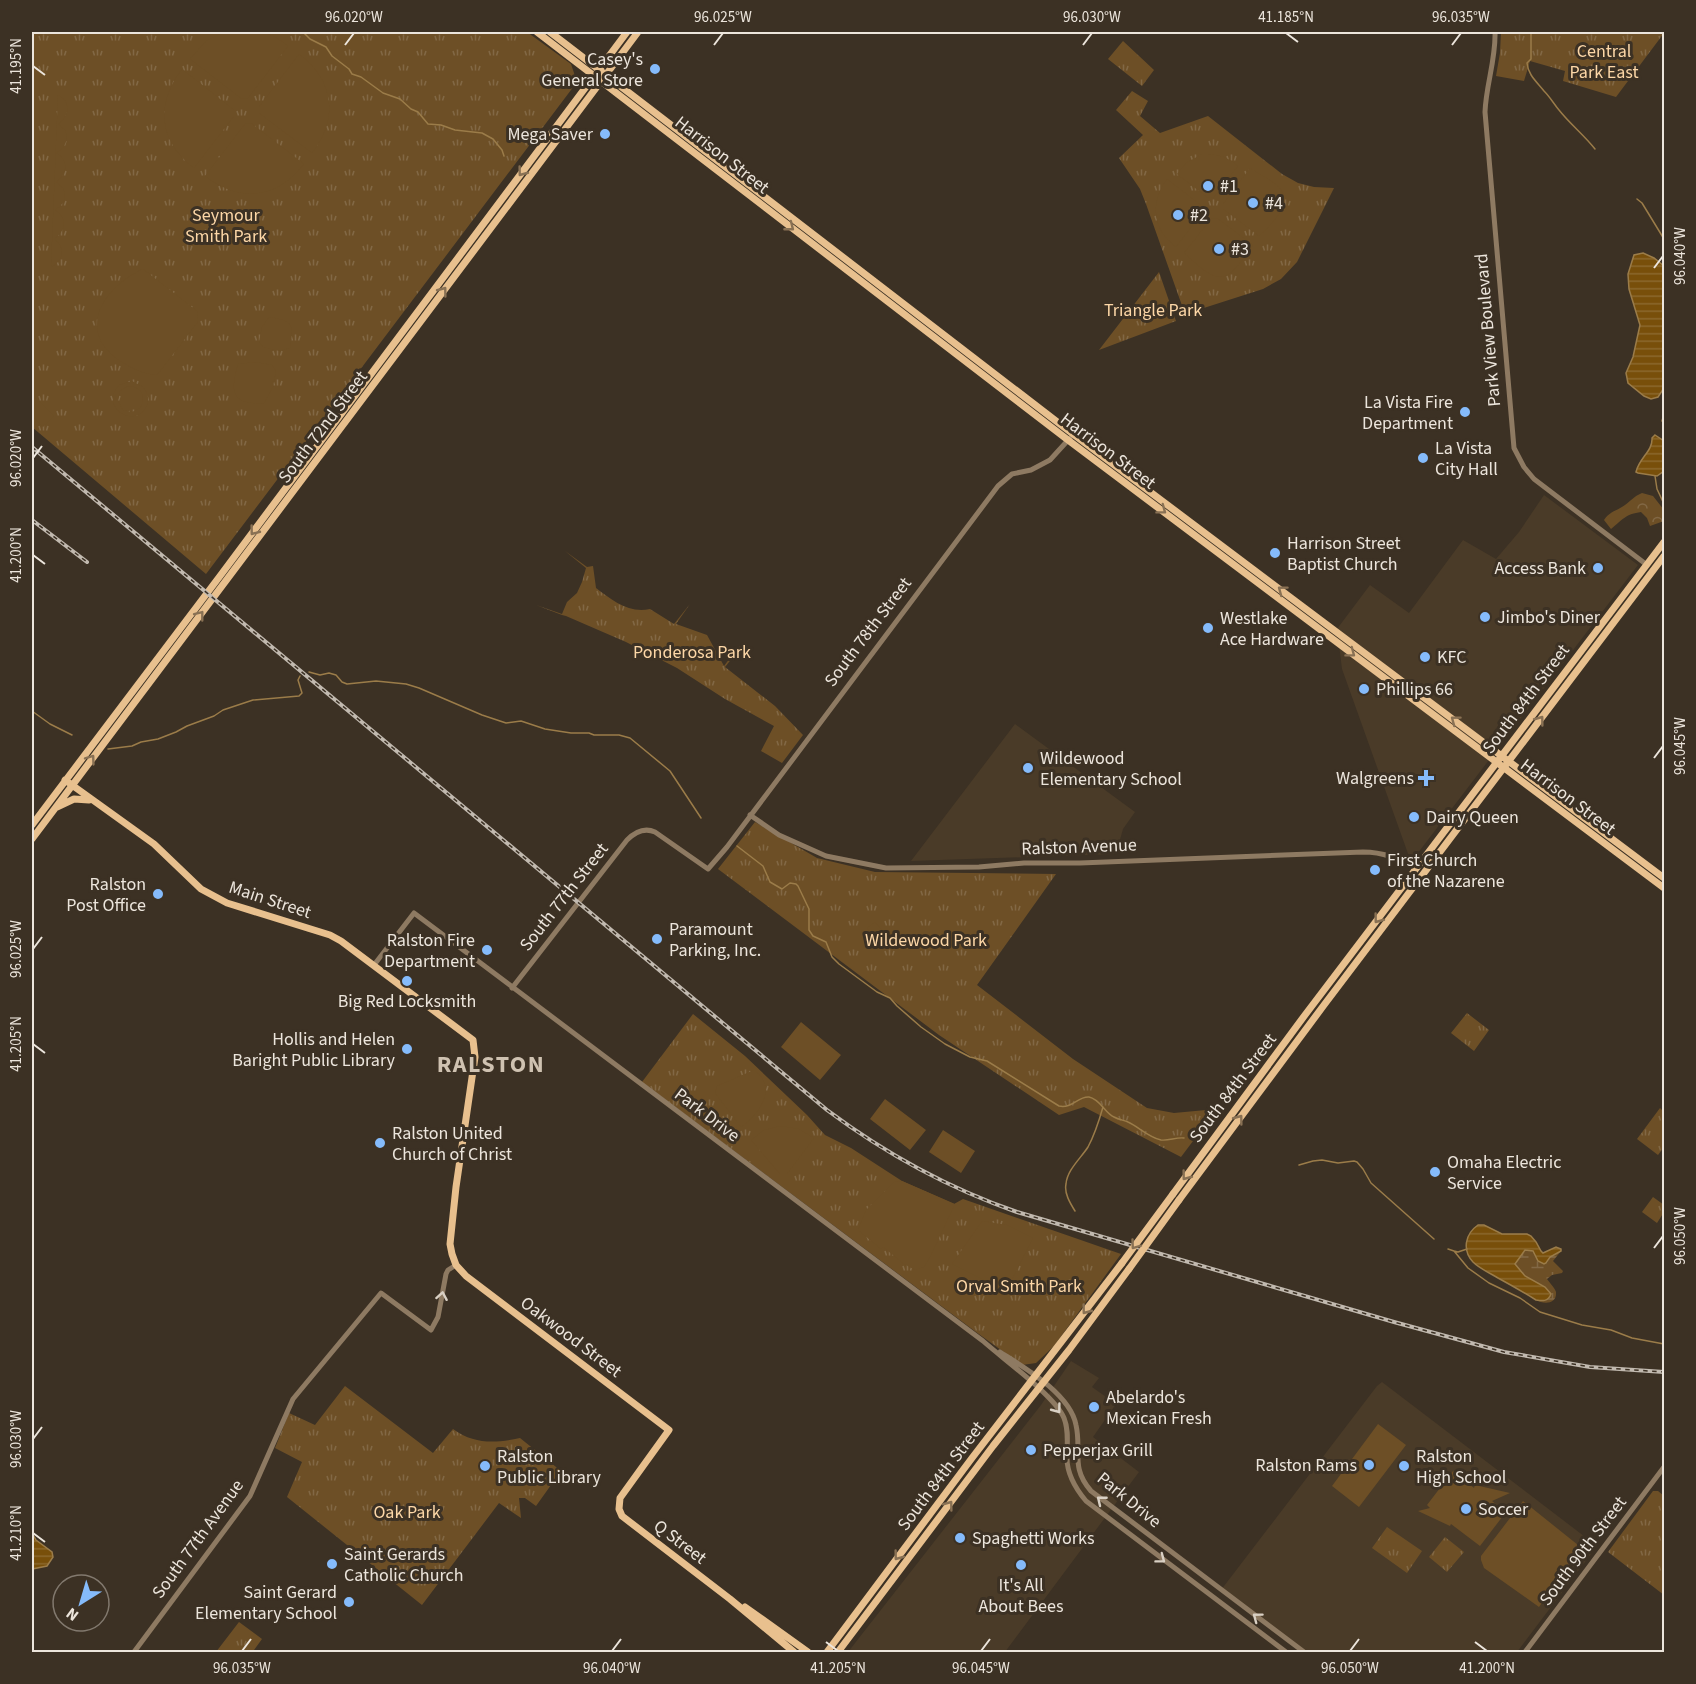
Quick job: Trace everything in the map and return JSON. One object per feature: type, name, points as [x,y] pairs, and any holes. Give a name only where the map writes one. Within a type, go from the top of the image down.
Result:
[{"type":"main road","name":"Harrison Street","points":[[537,32],[603,77],[1499,758]]},
{"type":"main road","name":"Harrison Street","points":[[550,32],[596,72]]},
{"type":"main road","name":"South 72nd Street","points":[[32,825],[627,32]]},
{"type":"main road","name":"South 72nd Street","points":[[32,839],[638,32]]},
{"type":"main road","name":"Harrison Street","points":[[603,77],[788,225],[1070,438],[1507,764],[1665,878]]},
{"type":"main road","name":"South 84th Street","points":[[827,1653],[979,1449],[1122,1263],[1415,869],[1665,542]]},
{"type":"main road","name":"South 84th Street","points":[[838,1653],[1129,1269],[1391,916],[1665,556]]},
{"type":"main road","name":"Harrison Street","points":[[1507,764],[1665,888]]},
{"type":"main road","name":"Main Street","points":[[65,780],[158,848],[201,890],[228,903],[336,938],[473,1040],[475,1057],[450,1244],[456,1265]]},
{"type":"main road","points":[[55,808],[74,799],[91,800]]},
{"type":"main road","points":[[1391,916],[1395,905],[1415,878],[1415,869]]},
{"type":"main road","name":"Oakwood Street","points":[[456,1265],[466,1276],[669,1430],[622,1493],[619,1505]]},
{"type":"main road","name":"Q Street","points":[[619,1505],[620,1512],[625,1519],[730,1599],[794,1653]]},
{"type":"main road","name":"Q Street","points":[[730,1599],[752,1612],[808,1653]]},
{"type":"street","name":"Park View Boulevard","points":[[1495,32],[1494,61],[1486,90],[1485,112],[1514,448],[1533,479],[1647,565]]},
{"type":"street","name":"South 78th Street","points":[[644,830],[655,832],[708,869],[721,855],[998,486],[1012,474],[1031,470],[1050,460],[1070,438]]},
{"type":"street","name":"Ralston Avenue","points":[[750,815],[779,835],[825,856],[886,868],[979,867],[1024,863],[1080,863],[1363,852],[1382,853],[1415,869]]},
{"type":"street","name":"South 77th Street","points":[[512,988],[627,840],[636,832],[644,830]]},
{"type":"street","name":"Park Drive","points":[[374,965],[414,913],[1041,1386],[1059,1396],[1073,1416],[1077,1427],[1078,1467],[1090,1491],[1304,1653]]},
{"type":"street","name":"South 77th Avenue","points":[[134,1653],[250,1496],[294,1399],[381,1293],[431,1330],[438,1317],[446,1274],[456,1265]]},
{"type":"street","name":"Park Drive","points":[[1041,1386],[1064,1418],[1068,1438],[1066,1456],[1068,1470],[1076,1489],[1086,1501],[1286,1653]]},
{"type":"street","name":"South 90th Street","points":[[1525,1653],[1665,1467]]},
{"type":"shaded area","points":[[1643,253],[1664,266],[1664,388],[1658,397],[1651,399],[1628,383],[1626,373],[1633,357],[1640,325],[1629,289],[1628,274],[1634,255]]},
{"type":"shaded area","points":[[1655,435],[1664,441],[1664,471],[1657,476],[1638,473],[1636,472],[1638,467]]},
{"type":"shaded area","points":[[1544,495],[1638,565],[1411,862],[1342,669],[1337,629],[1370,585],[1409,613],[1463,540],[1496,559],[1519,532]]},
{"type":"shaded area","name":"Wildewood Elementary School","points":[[1015,724],[1135,812],[1123,829],[1116,854],[911,861]]},
{"type":"shaded area","points":[[1478,1225],[1484,1225],[1502,1234],[1527,1234],[1543,1253],[1556,1247],[1561,1249],[1544,1264],[1538,1261],[1533,1251],[1525,1250],[1515,1264],[1525,1276],[1545,1287],[1551,1294],[1547,1300],[1536,1300],[1473,1262],[1467,1252],[1466,1242],[1470,1233]]},
{"type":"shaded area","points":[[1071,1361],[1099,1378],[1092,1387],[1116,1404],[1093,1437],[1139,1472],[1005,1652],[848,1652],[1041,1405]]},
{"type":"shaded area","name":"Ralston High School","points":[[1382,1382],[1597,1546],[1517,1652],[1304,1652],[1221,1590]]},
{"type":"shaded area","points":[[32,1533],[36,1540],[52,1552],[53,1557],[47,1566],[32,1569]]},
{"type":"green space","points":[[258,31],[288,46],[248,98],[242,99],[190,59],[206,41],[224,32]]},
{"type":"green space","name":"Seymour Smith Park","points":[[32,32],[527,32],[571,64],[577,82],[206,574],[32,427]]},
{"type":"green space","name":"Central Park East","points":[[1501,32],[1664,33],[1616,97],[1563,81],[1565,71],[1530,61],[1524,81],[1496,76]]},
{"type":"green space","points":[[1123,41],[1154,70],[1142,86],[1108,59]]},
{"type":"green space","points":[[299,54],[320,76],[329,100],[326,127],[312,153],[259,113],[259,107]]},
{"type":"green space","points":[[182,69],[234,110],[234,116],[194,168],[182,158],[174,146],[165,122],[168,96],[173,82]]},
{"type":"green space","points":[[1132,91],[1148,101],[1140,116],[1160,133],[1208,116],[1282,174],[1298,183],[1334,188],[1297,262],[1281,279],[1263,289],[1185,314],[1140,189],[1119,158],[1143,135],[1116,110]]},
{"type":"green space","points":[[58,95],[67,105],[67,113],[58,124],[65,130],[66,140],[62,149],[56,153],[65,163],[65,171],[56,182],[63,188],[65,198],[61,206],[55,210],[62,217],[64,224],[61,232],[54,239],[62,250],[61,258],[51,267]]},
{"type":"green space","points":[[251,123],[304,164],[282,184],[258,193],[231,190],[205,176],[245,124]]},
{"type":"green space","name":"#1","points":[[1202,154],[1222,156],[1238,166],[1214,197],[1208,198],[1177,174],[1186,163]]},
{"type":"green space","name":"#4","points":[[1250,168],[1279,187],[1284,200],[1279,214],[1259,236],[1223,209],[1223,204]]},
{"type":"green space","name":"#2","points":[[1167,179],[1202,206],[1202,213],[1176,247],[1162,232],[1156,215],[1158,197]]},
{"type":"green space","name":"#3","points":[[1217,218],[1253,245],[1236,268],[1222,277],[1206,272],[1184,253],[1211,219]]},
{"type":"green space","points":[[143,269],[197,311],[198,322],[157,375],[134,369],[111,354],[101,341],[97,328],[99,314],[114,288]]},
{"type":"green space","name":"Triangle Park","points":[[1159,272],[1176,321],[1099,350]]},
{"type":"green space","points":[[269,317],[283,320],[290,325],[292,334],[290,348],[279,351],[263,347],[259,342],[262,327]]},
{"type":"green space","points":[[256,362],[272,365],[276,371],[273,387],[264,403],[245,402],[239,399],[234,389],[238,364]]},
{"type":"green space","points":[[132,381],[143,387],[148,400],[142,412],[136,416],[129,416],[116,408],[113,402],[114,394],[119,385]],"holes":[[[133,386],[142,393],[143,400],[140,408],[132,412],[123,410],[118,401],[120,391]]]},
{"type":"green space","points":[[39,401],[54,416],[43,427],[32,416],[32,408]]},
{"type":"green space","points":[[1642,493],[1653,496],[1664,510],[1664,521],[1650,526],[1647,518],[1641,512],[1628,516],[1611,529],[1604,520],[1606,517]]},
{"type":"green space","name":"Ponderosa Park","points":[[565,551],[587,567],[593,566],[596,588],[628,608],[650,609],[674,624],[690,604],[676,624],[707,635],[724,666],[739,646],[741,647],[725,667],[775,706],[803,735],[782,763],[761,751],[774,726],[725,699],[677,668],[626,642],[536,605],[562,614],[567,602],[577,593],[586,568]]},
{"type":"green space","name":"Wildewood Park","points":[[755,822],[817,858],[875,872],[1056,874],[977,985],[1073,1059],[1147,1108],[1174,1113],[1217,1109],[1181,1157],[1084,1107],[1059,1115],[939,1035],[718,869]]},
{"type":"green space","points":[[875,922],[886,935],[877,941],[867,928]]},
{"type":"green space","points":[[1467,1013],[1489,1030],[1474,1051],[1451,1033]]},
{"type":"green space","name":"Orval Smith Park","points":[[693,1014],[745,1056],[825,1135],[851,1148],[902,1181],[954,1204],[963,1199],[1121,1254],[1054,1346],[1036,1363],[1022,1365],[642,1082]]},
{"type":"green space","points":[[801,1022],[841,1055],[820,1080],[781,1047]]},
{"type":"green space","points":[[754,1070],[765,1084],[764,1100],[760,1108],[741,1127],[715,1093],[717,1086]]},
{"type":"green space","points":[[885,1099],[926,1130],[910,1150],[870,1119]]},
{"type":"green space","points":[[1660,1108],[1664,1112],[1664,1147],[1658,1155],[1637,1139]]},
{"type":"green space","points":[[781,1126],[799,1129],[814,1138],[787,1174],[780,1174],[751,1140],[764,1130]]},
{"type":"green space","points":[[943,1130],[975,1151],[961,1173],[929,1152]]},
{"type":"green space","points":[[902,1181],[955,1204],[924,1267],[915,1270],[883,1247],[881,1249],[858,1230],[866,1210],[894,1182]]},
{"type":"green space","points":[[1653,1197],[1664,1205],[1664,1212],[1657,1223],[1642,1212]]},
{"type":"green space","points":[[982,1221],[1007,1225],[1033,1238],[1008,1287],[1002,1289],[952,1264]]},
{"type":"green space","points":[[1528,1249],[1547,1263],[1550,1257],[1561,1251],[1553,1261],[1563,1271],[1562,1273],[1552,1275],[1547,1279],[1556,1292],[1552,1301],[1546,1303],[1536,1300],[1540,1301],[1545,1287],[1525,1276],[1515,1267],[1520,1256]]},
{"type":"green space","name":"Oak Park","points":[[345,1386],[433,1453],[453,1429],[478,1440],[502,1441],[520,1438],[561,1471],[536,1506],[525,1498],[519,1498],[521,1518],[499,1503],[422,1605],[287,1497],[302,1462],[275,1448],[289,1413],[315,1425]]},
{"type":"green space","name":"Ralston Rams","points":[[1378,1424],[1406,1445],[1359,1507],[1332,1486]]},
{"type":"green space","name":"Soccer","points":[[1453,1471],[1474,1488],[1475,1485],[1510,1493],[1492,1501],[1506,1512],[1480,1546],[1451,1524],[1450,1526],[1418,1511],[1430,1508],[1427,1505]]},
{"type":"green space","points":[[1653,1491],[1658,1491],[1664,1496],[1664,1595],[1608,1552]]},
{"type":"green space","points":[[1523,1501],[1578,1545],[1578,1553],[1539,1607],[1484,1568],[1481,1560],[1481,1556]]},
{"type":"green space","points":[[1387,1527],[1422,1551],[1407,1573],[1372,1548]]},
{"type":"green space","points":[[1445,1537],[1464,1552],[1447,1572],[1429,1557]]},
{"type":"green space","points":[[239,1622],[262,1639],[254,1650],[256,1652],[216,1652]]},
{"type":"waterway","points":[[303,32],[310,39],[326,47],[332,56],[352,74],[361,77],[383,93],[400,99],[418,112],[428,124],[482,133],[493,139],[504,156]]},
{"type":"waterway","points":[[1531,32],[1531,59],[1527,63],[1531,75],[1563,115],[1595,149]]},
{"type":"waterway","points":[[1637,199],[1642,203],[1664,239]]},
{"type":"waterway","points":[[1662,421],[1664,414]]},
{"type":"waterway","points":[[1655,476],[1657,489],[1664,504]]},
{"type":"waterway","points":[[309,672],[336,675],[347,684],[376,681],[406,684],[506,723],[521,721],[545,729],[594,735],[619,735],[630,738],[670,771],[701,818]]},
{"type":"waterway","points":[[108,749],[158,739],[214,716],[223,710],[253,700],[299,696],[302,693],[298,680],[300,676]]},
{"type":"waterway","points":[[32,711],[50,724],[72,735]]},
{"type":"waterway","points":[[737,846],[763,866],[770,882],[782,889],[790,883],[798,886],[809,909],[809,930],[813,936],[826,942],[832,957],[839,964],[877,992],[890,998],[921,1027],[945,1044],[970,1057],[987,1061],[1059,1106],[1068,1106],[1085,1097],[1093,1098],[1111,1115],[1132,1124],[1156,1139],[1184,1138]]},
{"type":"waterway","points":[[1075,1211],[1067,1194],[1067,1179],[1090,1142],[1103,1107]]},
{"type":"waterway","points":[[1299,1165],[1322,1160],[1338,1163],[1357,1162],[1371,1183],[1434,1239]]},
{"type":"waterway","points":[[1448,1249],[1454,1251],[1468,1268],[1489,1283],[1520,1298],[1540,1312],[1582,1325],[1611,1330],[1632,1338],[1664,1344]]},
{"type":"waterway","points":[[1454,1251],[1467,1249]]},
{"type":"railway","points":[[32,447],[827,1110],[895,1155],[942,1181],[1017,1212],[1394,1322],[1504,1352],[1590,1367],[1664,1372]]},
{"type":"railway","points":[[32,520],[87,562]]},
{"type":"place","name":"Casey's General Store","points":[[655,69]]},
{"type":"place","name":"Mega Saver","points":[[605,134]]},
{"type":"place","name":"#1","points":[[1208,186]]},
{"type":"place","name":"#4","points":[[1253,203]]},
{"type":"place","name":"#2","points":[[1178,215]]},
{"type":"place","name":"#3","points":[[1219,249]]},
{"type":"place","name":"La Vista Fire Department","points":[[1465,412]]},
{"type":"place","name":"La Vista City Hall","points":[[1423,458]]},
{"type":"place","name":"Harrison Street Baptist Church","points":[[1275,553]]},
{"type":"place","name":"Access Bank","points":[[1598,568]]},
{"type":"place","name":"Jimbo's Diner","points":[[1485,617]]},
{"type":"place","name":"Westlake Ace Hardware","points":[[1208,628]]},
{"type":"place","name":"KFC","points":[[1425,657]]},
{"type":"place","name":"Phillips 66","points":[[1364,689]]},
{"type":"place","name":"Wildewood Elementary School","points":[[1028,768]]},
{"type":"place","name":"Walgreens","points":[[1426,778]]},
{"type":"place","name":"Dairy Queen","points":[[1414,817]]},
{"type":"place","name":"First Church of the Nazarene","points":[[1375,870]]},
{"type":"place","name":"Ralston Post Office","points":[[158,894]]},
{"type":"place","name":"Paramount Parking, Inc.","points":[[657,939]]},
{"type":"place","name":"Ralston Fire Department","points":[[487,950]]},
{"type":"place","name":"Big Red Locksmith","points":[[407,981]]},
{"type":"place","name":"Hollis and Helen Baright Public Library","points":[[407,1049]]},
{"type":"place","name":"Ralston United Church of Christ","points":[[380,1143]]},
{"type":"place","name":"Omaha Electric Service","points":[[1435,1172]]},
{"type":"place","name":"Abelardo's Mexican Fresh","points":[[1094,1407]]},
{"type":"place","name":"Pepperjax Grill","points":[[1031,1450]]},
{"type":"place","name":"Ralston Rams","points":[[1369,1465]]},
{"type":"place","name":"Ralston Public Library","points":[[485,1466]]},
{"type":"place","name":"Ralston High School","points":[[1404,1466]]},
{"type":"place","name":"Soccer","points":[[1466,1509]]},
{"type":"place","name":"Spaghetti Works","points":[[960,1538]]},
{"type":"place","name":"Saint Gerards Catholic Church","points":[[332,1564]]},
{"type":"place","name":"It's All About Bees","points":[[1021,1565]]},
{"type":"place","name":"Saint Gerard Elementary School","points":[[349,1602]]},
{"type":"district","name":"RALSTON","points":[[491,1064]]}]
